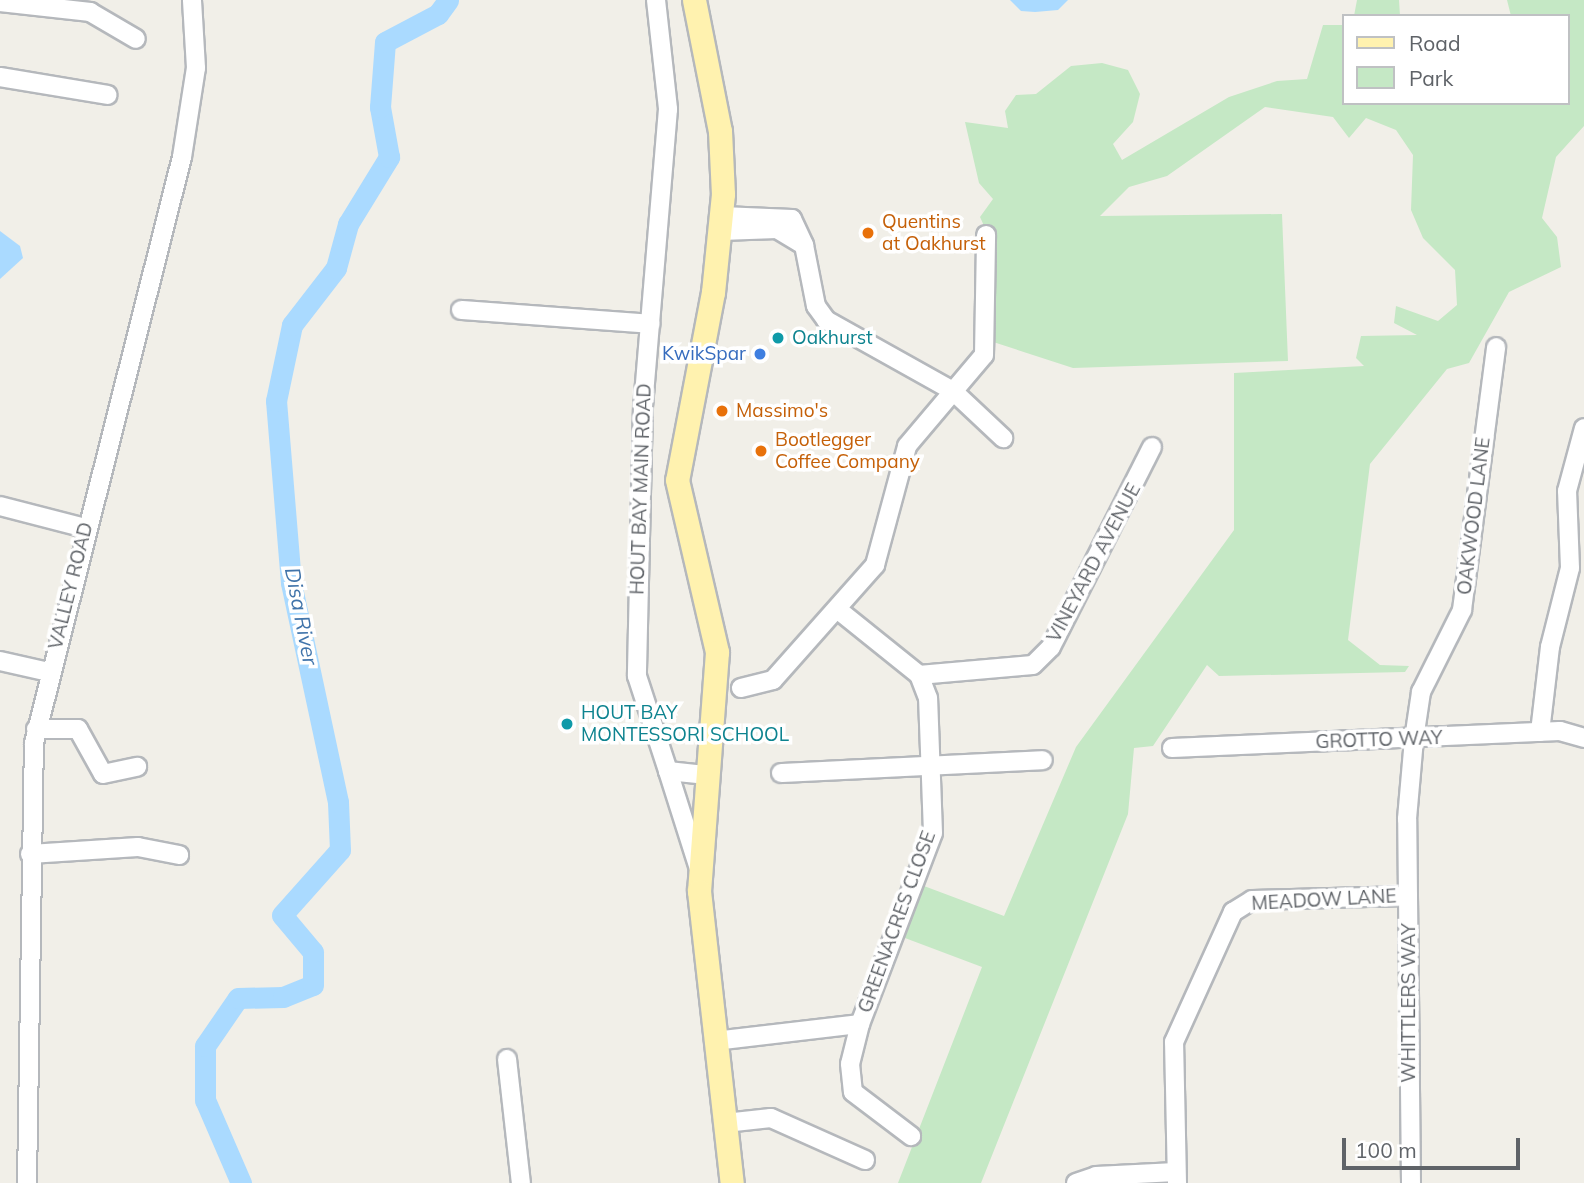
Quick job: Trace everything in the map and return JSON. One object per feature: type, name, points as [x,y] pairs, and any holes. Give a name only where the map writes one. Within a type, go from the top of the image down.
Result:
[{"type":"main road","name":"HOUT BAY MAIN ROAD","points":[[694,0],[720,131],[722,223],[677,472],[679,510],[717,652],[699,869],[715,1041],[733,1183]]},
{"type":"street","name":"VALLEY ROAD","points":[[27,1183],[30,854],[36,729],[47,677],[187,135],[196,68],[192,0]]},
{"type":"street","name":"HOUT BAY MAIN ROAD","points":[[656,0],[653,15],[668,95],[650,324],[636,654],[646,715],[668,771],[699,869]]},
{"type":"street","points":[[0,2],[90,12],[136,39]]},
{"type":"street","points":[[0,78],[108,95]]},
{"type":"street","points":[[722,223],[777,229],[804,245],[816,306],[832,326],[953,391],[1003,438]]},
{"type":"street","points":[[741,688],[774,680],[875,565],[907,446],[984,353],[986,235]]},
{"type":"street","points":[[461,310],[650,324]]},
{"type":"street","name":"OAKWOOD LANE","points":[[1419,739],[1419,697],[1462,610],[1496,347]]},
{"type":"street","points":[[1540,732],[1550,647],[1570,568],[1567,491],[1584,428]]},
{"type":"street","name":"VINEYARD AVENUE","points":[[919,675],[1038,663],[1153,447]]},
{"type":"street","points":[[7,503],[85,528]]},
{"type":"street","points":[[837,609],[919,675]]},
{"type":"street","points":[[0,661],[47,677]]},
{"type":"street","points":[[0,672],[47,677]]},
{"type":"street","name":"GREENACRES CLOSE","points":[[715,1041],[860,1024],[933,833],[928,698],[919,675]]},
{"type":"street","points":[[36,729],[78,729],[103,774],[137,767]]},
{"type":"street","name":"GROTTO WAY","points":[[1172,748],[1570,731],[1584,738]]},
{"type":"street","name":"WHITTLERS WAY","points":[[1411,1183],[1408,896],[1419,739]]},
{"type":"street","points":[[780,773],[1043,761]]},
{"type":"street","points":[[668,771],[705,775]]},
{"type":"street","points":[[30,854],[138,847],[179,855]]},
{"type":"street","name":"MEADOW LANE","points":[[1176,1178],[1174,1042],[1233,912],[1252,900],[1408,896]]},
{"type":"street","points":[[860,1024],[850,1064],[853,1092],[911,1136]]},
{"type":"street","points":[[507,1059],[521,1183]]},
{"type":"street","points":[[725,1123],[771,1118],[864,1160]]},
{"type":"street","points":[[1076,1183],[1103,1175],[1176,1178]]},
{"type":"green space","points":[[1357,0],[1399,0],[1400,14],[1354,14]]},
{"type":"green space","points":[[1507,0],[1584,0],[1584,126],[1556,157],[1542,218],[1557,237],[1561,267],[1509,292],[1469,363],[1447,369],[1370,464],[1348,640],[1380,665],[1409,666],[1405,672],[1219,676],[1207,665],[1153,746],[1134,748],[1128,814],[981,1183],[898,1183],[982,967],[897,935],[916,883],[1004,916],[1076,747],[1234,530],[1234,373],[1364,366],[1356,358],[1361,336],[1417,335],[1394,323],[1396,306],[1438,321],[1457,305],[1455,270],[1423,238],[1411,210],[1413,155],[1396,130],[1366,118],[1349,138],[1333,117],[1265,107],[1167,176],[1129,187],[1100,216],[1282,214],[1288,361],[1073,368],[984,339],[985,228],[980,217],[993,199],[979,183],[965,122],[1008,128],[1005,111],[1016,95],[1036,94],[1071,66],[1102,63],[1128,70],[1140,94],[1133,122],[1113,144],[1122,160],[1229,97],[1277,81],[1307,79],[1323,25],[1342,25],[1342,105],[1570,105],[1570,14],[1510,14]]},
{"type":"water","points":[[1010,0],[1068,0],[1058,10],[1035,12],[1021,11]]},
{"type":"water","points":[[0,231],[20,246],[23,258],[0,279]]},
{"type":"waterway","name":"Disa River","points":[[241,1183],[205,1100],[205,1046],[238,998],[283,997],[313,985],[313,952],[282,915],[340,850],[338,802],[291,583],[276,401],[292,325],[336,268],[348,224],[389,157],[380,107],[385,42],[438,14],[448,0]]},
{"type":"place","name":"Quentins at Oakhurst","points":[[868,233]]},
{"type":"place","name":"Oakhurst","points":[[778,338]]},
{"type":"place","name":"KwikSpar","points":[[760,354]]},
{"type":"place","name":"Massimo's","points":[[722,411]]},
{"type":"place","name":"Bootlegger Coffee Company","points":[[761,451]]},
{"type":"place","name":"HOUT BAY MONTESSORI SCHOOL","points":[[567,724]]}]
